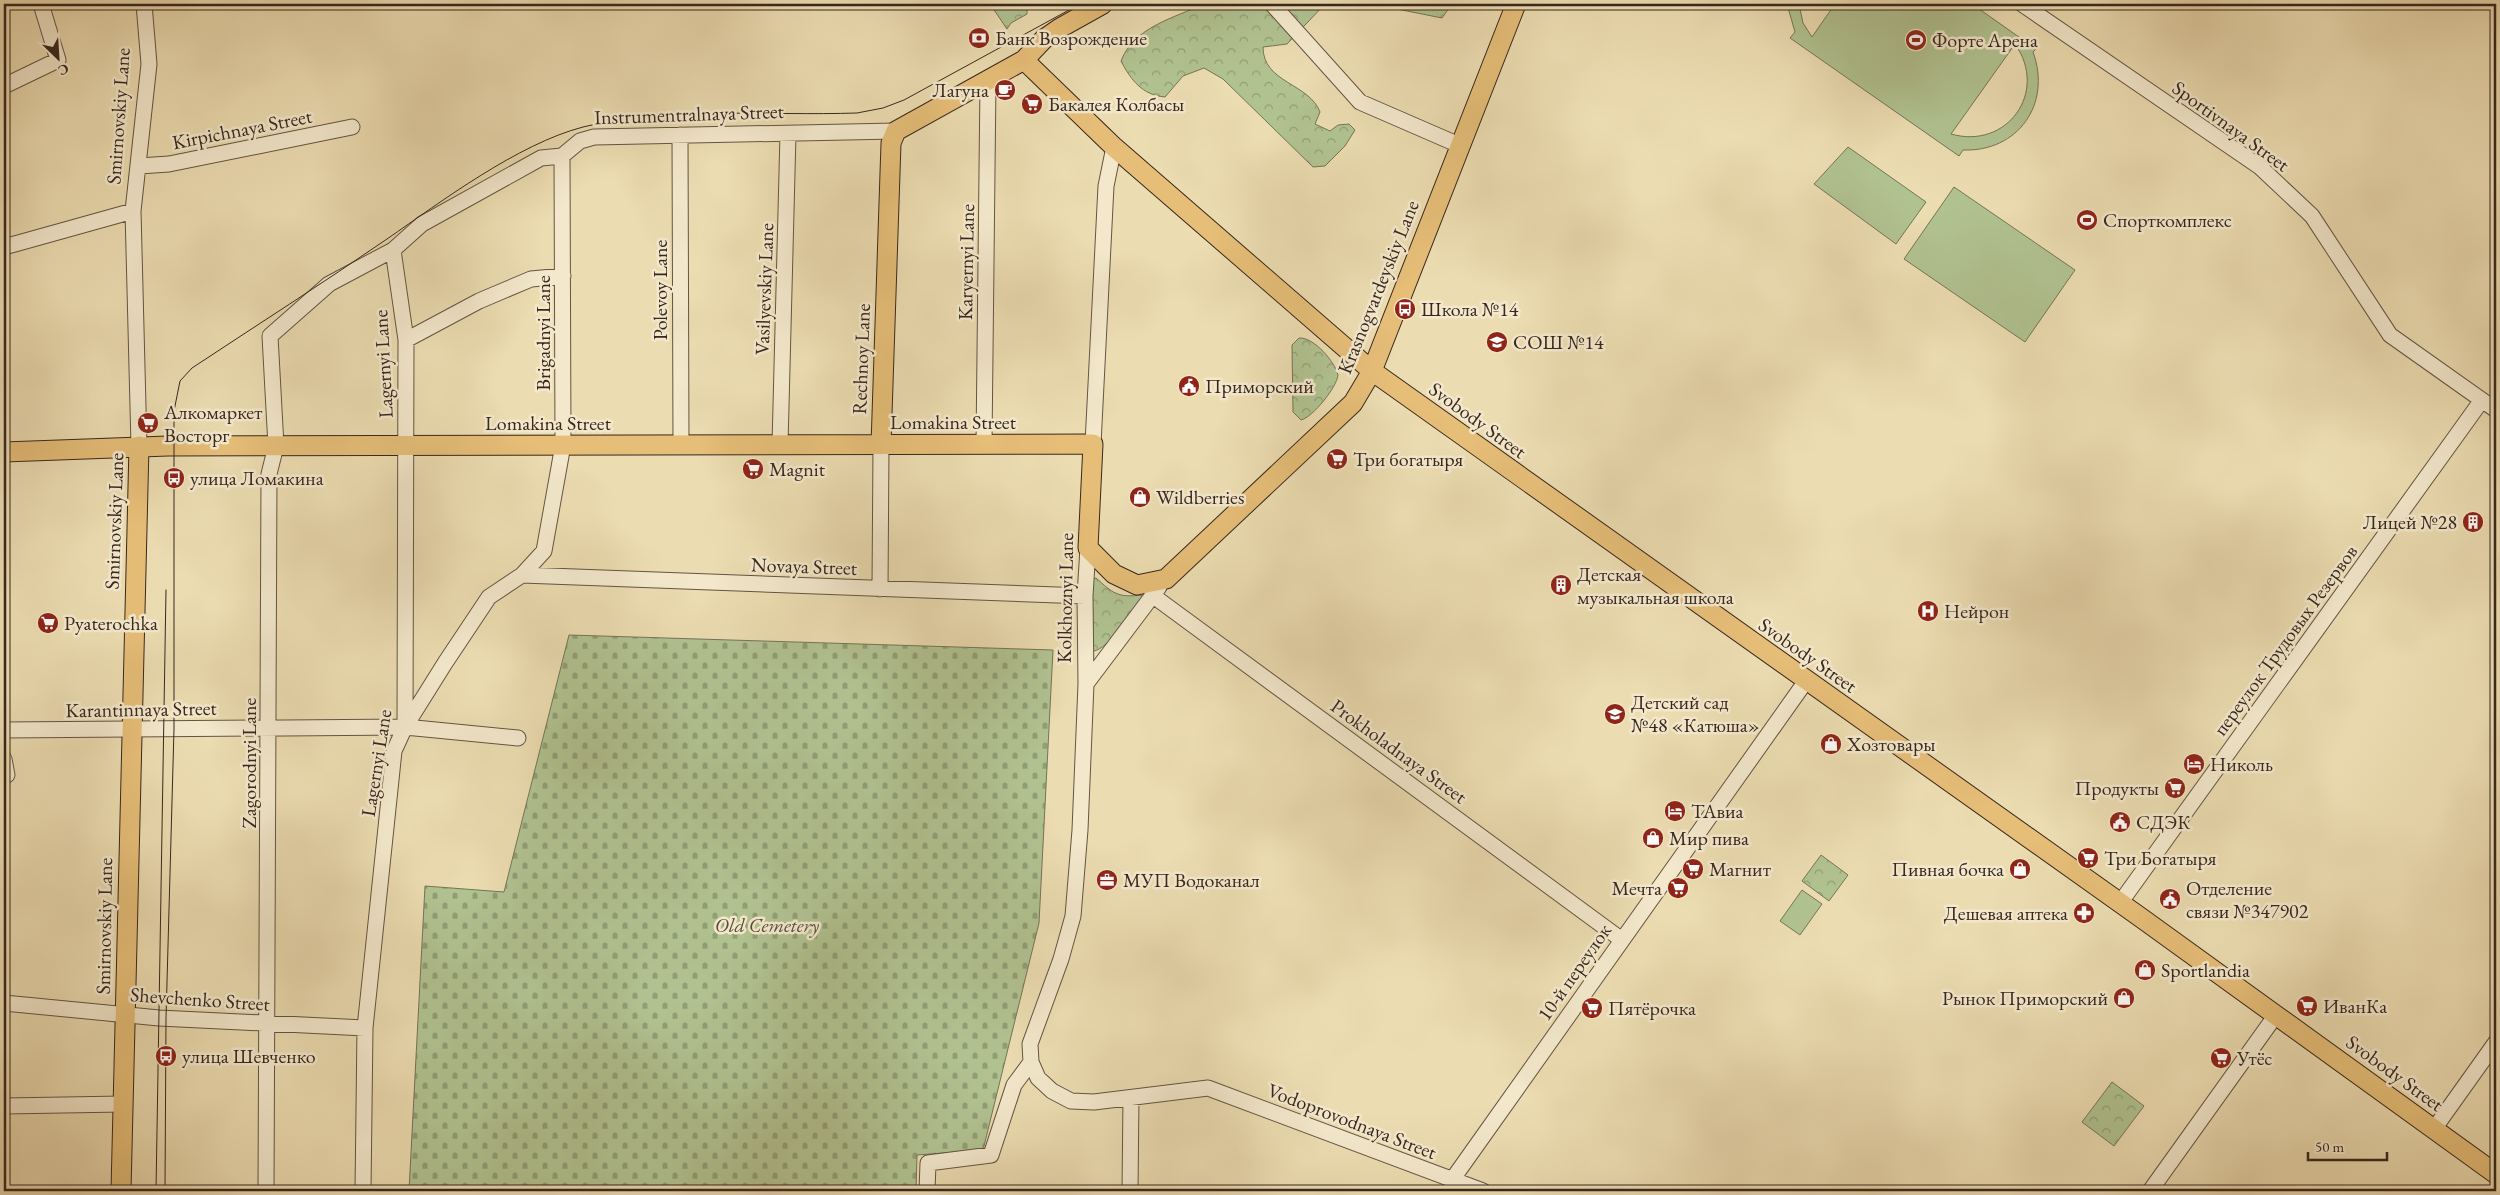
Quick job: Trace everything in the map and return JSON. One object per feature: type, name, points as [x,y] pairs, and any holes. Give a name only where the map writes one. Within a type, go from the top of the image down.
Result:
[{"type":"main road","name":"Instrumentralnaya Street","points":[[896,131],[1024,60],[1052,33],[1102,4]]},
{"type":"main road","name":"Krasnogvardeyskiy Lane","points":[[1166,579],[1353,403],[1372,371],[1459,145],[1516,4]]},
{"type":"main road","name":"Svobody Street","points":[[1024,60],[1114,147],[1372,371],[2120,903],[2496,1174]]},
{"type":"main road","name":"Rechnoy Lane","points":[[881,445],[891,143],[896,131]]},
{"type":"main road","name":"Lomakina Street","points":[[4,452],[138,446],[1093,444]]},
{"type":"main road","name":"Kolkhoznyi Lane","points":[[1088,548],[1093,444]]},
{"type":"main road","name":"Smirnovskiy Lane","points":[[121,1191],[138,446]]},
{"type":"main road","points":[[1088,548],[1114,574],[1137,585],[1166,579]]},
{"type":"street","points":[[4,86],[58,60],[41,4]]},
{"type":"street","name":"Smirnovskiy Lane","points":[[138,446],[133,211],[149,64],[144,4]]},
{"type":"street","points":[[1272,4],[1360,102],[1459,145]]},
{"type":"street","name":"Sportivnaya Street","points":[[2022,4],[2260,167],[2312,216],[2390,335],[2496,410]]},
{"type":"street","name":"Karyernyi Lane","points":[[984,444],[988,81]]},
{"type":"street","name":"Kirpichnaya Street","points":[[139,166],[169,164],[352,127]]},
{"type":"street","name":"Instrumentralnaya Street","points":[[270,336],[329,284],[393,250],[422,224],[541,158],[562,156],[580,141],[594,137],[896,131]]},
{"type":"street","name":"Vasilyevskiy Lane","points":[[780,445],[788,134]]},
{"type":"street","name":"Polevoy Lane","points":[[680,135],[681,445]]},
{"type":"street","name":"Kolkhoznyi Lane","points":[[1093,444],[1106,186],[1114,147]]},
{"type":"street","name":"Brigadnyi Lane","points":[[405,727],[445,662],[489,597],[522,575],[544,551],[563,445],[562,156]]},
{"type":"street","points":[[4,247],[133,211]]},
{"type":"street","name":"Lagernyi Lane","points":[[364,1191],[365,1028],[394,751],[405,727],[406,340],[393,250]]},
{"type":"street","points":[[406,340],[479,301],[531,279],[563,276]]},
{"type":"street","name":"Zagorodnyi Lane","points":[[266,1191],[269,474],[276,446],[270,336]]},
{"type":"street","name":"переулок Трудовых Резервов","points":[[2120,903],[2482,400]]},
{"type":"street","name":"Rechnoy Lane","points":[[880,589],[881,445]]},
{"type":"street","name":"Kolkhoznyi Lane","points":[[1031,1062],[1030,1044],[1061,959],[1073,916],[1080,830],[1086,684],[1085,596],[1088,548]]},
{"type":"street","name":"Novaya Street","points":[[522,575],[1085,596]]},
{"type":"street","name":"Krasnogvardeyskiy Lane","points":[[1086,684],[1166,579]]},
{"type":"street","name":"Prokholadnaya Street","points":[[1152,596],[1622,940]]},
{"type":"street","name":"10-й переулок","points":[[1452,1186],[1622,940],[1806,681]]},
{"type":"street","name":"Karantinnaya Street","points":[[4,730],[405,727],[518,738]]},
{"type":"street","points":[[4,759],[7,775]]},
{"type":"street","name":"Shevchenko Street","points":[[4,1003],[159,1018],[365,1028]]},
{"type":"street","points":[[2150,1191],[2276,1015]]},
{"type":"street","points":[[2434,1129],[2496,1042]]},
{"type":"street","points":[[927,1191],[928,1162],[992,1155],[1014,1085],[1031,1062],[1038,1078],[1052,1091],[1072,1101],[1094,1102],[1131,1098],[1130,1191]]},
{"type":"street","name":"Vodoprovodnaya Street","points":[[1131,1098],[1208,1088],[1452,1186],[1483,1191]]},
{"type":"street","points":[[4,1106],[123,1104]]},
{"type":"green space","points":[[990,4],[1027,4],[1027,14],[1011,23],[1007,29]]},
{"type":"green space","points":[[1204,4],[1325,4],[1287,44],[1263,47],[1265,59],[1270,68],[1314,102],[1320,112],[1315,124],[1330,131],[1338,125],[1349,124],[1355,130],[1345,146],[1325,166],[1313,167],[1223,79],[1204,68],[1183,76],[1165,97],[1157,96],[1144,90],[1133,80],[1121,61],[1127,49],[1135,40],[1156,25]]},
{"type":"green space","points":[[1392,4],[1452,4],[1442,18],[1392,8]]},
{"type":"green space","points":[[1787,4],[1799,4],[1803,23],[1812,37],[1835,4],[1972,4],[2036,49],[2033,52],[2038,71],[2038,90],[2034,106],[2026,121],[2014,134],[2000,143],[1983,148],[1963,150],[1959,156],[1790,38],[1795,32]],"holes":[[[2015,44],[2024,62],[2027,81],[2024,98],[2017,113],[2005,125],[1989,133],[1971,137],[1951,134]]]},
{"type":"green space","points":[[1848,147],[1926,202],[1896,244],[1814,184]]},
{"type":"green space","points":[[1954,187],[2075,270],[2025,342],[1904,259]]},
{"type":"green space","points":[[1299,338],[1311,342],[1323,351],[1333,364],[1338,375],[1324,401],[1306,418],[1301,420],[1293,412],[1292,345]]},
{"type":"green space","points":[[1096,578],[1116,593],[1127,596],[1142,595],[1143,600],[1113,637],[1100,649],[1094,651],[1089,645],[1093,579]]},
{"type":"green space","name":"Old Cemetery","points":[[569,635],[1053,650],[1039,923],[983,1150],[917,1155],[916,1191],[409,1191],[425,886],[504,892]]},
{"type":"green space","points":[[1821,855],[1848,875],[1829,901],[1802,881]]},
{"type":"green space","points":[[1802,890],[1822,904],[1800,935],[1780,921]]},
{"type":"green space","points":[[2112,1082],[2144,1106],[2114,1146],[2082,1122]]},
{"type":"tram line","points":[[165,1191],[166,1018],[174,729],[174,411],[180,381],[192,368],[339,272],[456,191],[507,160],[558,135],[616,120],[649,116],[719,113],[857,113],[883,108],[904,100],[1080,4]]},
{"type":"tram line","points":[[156,1191],[166,590]]},
{"type":"place","name":"Банк Возрождение","points":[[979,38]]},
{"type":"place","name":"Форте Арена","points":[[1916,40]]},
{"type":"place","name":"Лагуна","points":[[1005,90]]},
{"type":"place","name":"Бакалея Колбасы","points":[[1032,104]]},
{"type":"place","name":"Спорткомплекс","points":[[2087,220]]},
{"type":"place","name":"Школа №14","points":[[1405,309]]},
{"type":"place","name":"СОШ №14","points":[[1497,342]]},
{"type":"place","name":"Приморский","points":[[1189,386]]},
{"type":"place","name":"Алкомаркет Восторг","points":[[148,423]]},
{"type":"place","name":"Три богатыря","points":[[1337,459]]},
{"type":"place","name":"Magnit","points":[[753,469]]},
{"type":"place","name":"улица Ломакина","points":[[174,478]]},
{"type":"place","name":"Wildberries","points":[[1140,497]]},
{"type":"place","name":"Лицей №28","points":[[2473,522]]},
{"type":"place","name":"Детская музыкальная школа","points":[[1561,585]]},
{"type":"place","name":"Нейрон","points":[[1928,611]]},
{"type":"place","name":"Pyaterochka","points":[[48,623]]},
{"type":"place","name":"Детский сад №48 «Катюша»","points":[[1615,714]]},
{"type":"place","name":"Хозтовары","points":[[1831,744]]},
{"type":"place","name":"Николь","points":[[2194,764]]},
{"type":"place","name":"Продукты","points":[[2175,788]]},
{"type":"place","name":"ТАвиа","points":[[1675,811]]},
{"type":"place","name":"СДЭК","points":[[2120,822]]},
{"type":"place","name":"Мир пива","points":[[1653,838]]},
{"type":"place","name":"Три Богатыря","points":[[2088,858]]},
{"type":"place","name":"Магнит","points":[[1693,869]]},
{"type":"place","name":"Пивная бочка","points":[[2020,869]]},
{"type":"place","name":"МУП Водоканал","points":[[1107,880]]},
{"type":"place","name":"Мечта","points":[[1678,888]]},
{"type":"place","name":"Отделение связи №347902","points":[[2170,899]]},
{"type":"place","name":"Дешевая аптека","points":[[2084,913]]},
{"type":"place","name":"Sportlandia","points":[[2145,970]]},
{"type":"place","name":"Рынок Приморский","points":[[2124,998]]},
{"type":"place","name":"ИванКа","points":[[2307,1006]]},
{"type":"place","name":"Пятёрочка","points":[[1592,1008]]},
{"type":"place","name":"улица Шевченко","points":[[166,1056]]},
{"type":"place","name":"Утёс","points":[[2221,1058]]}]
